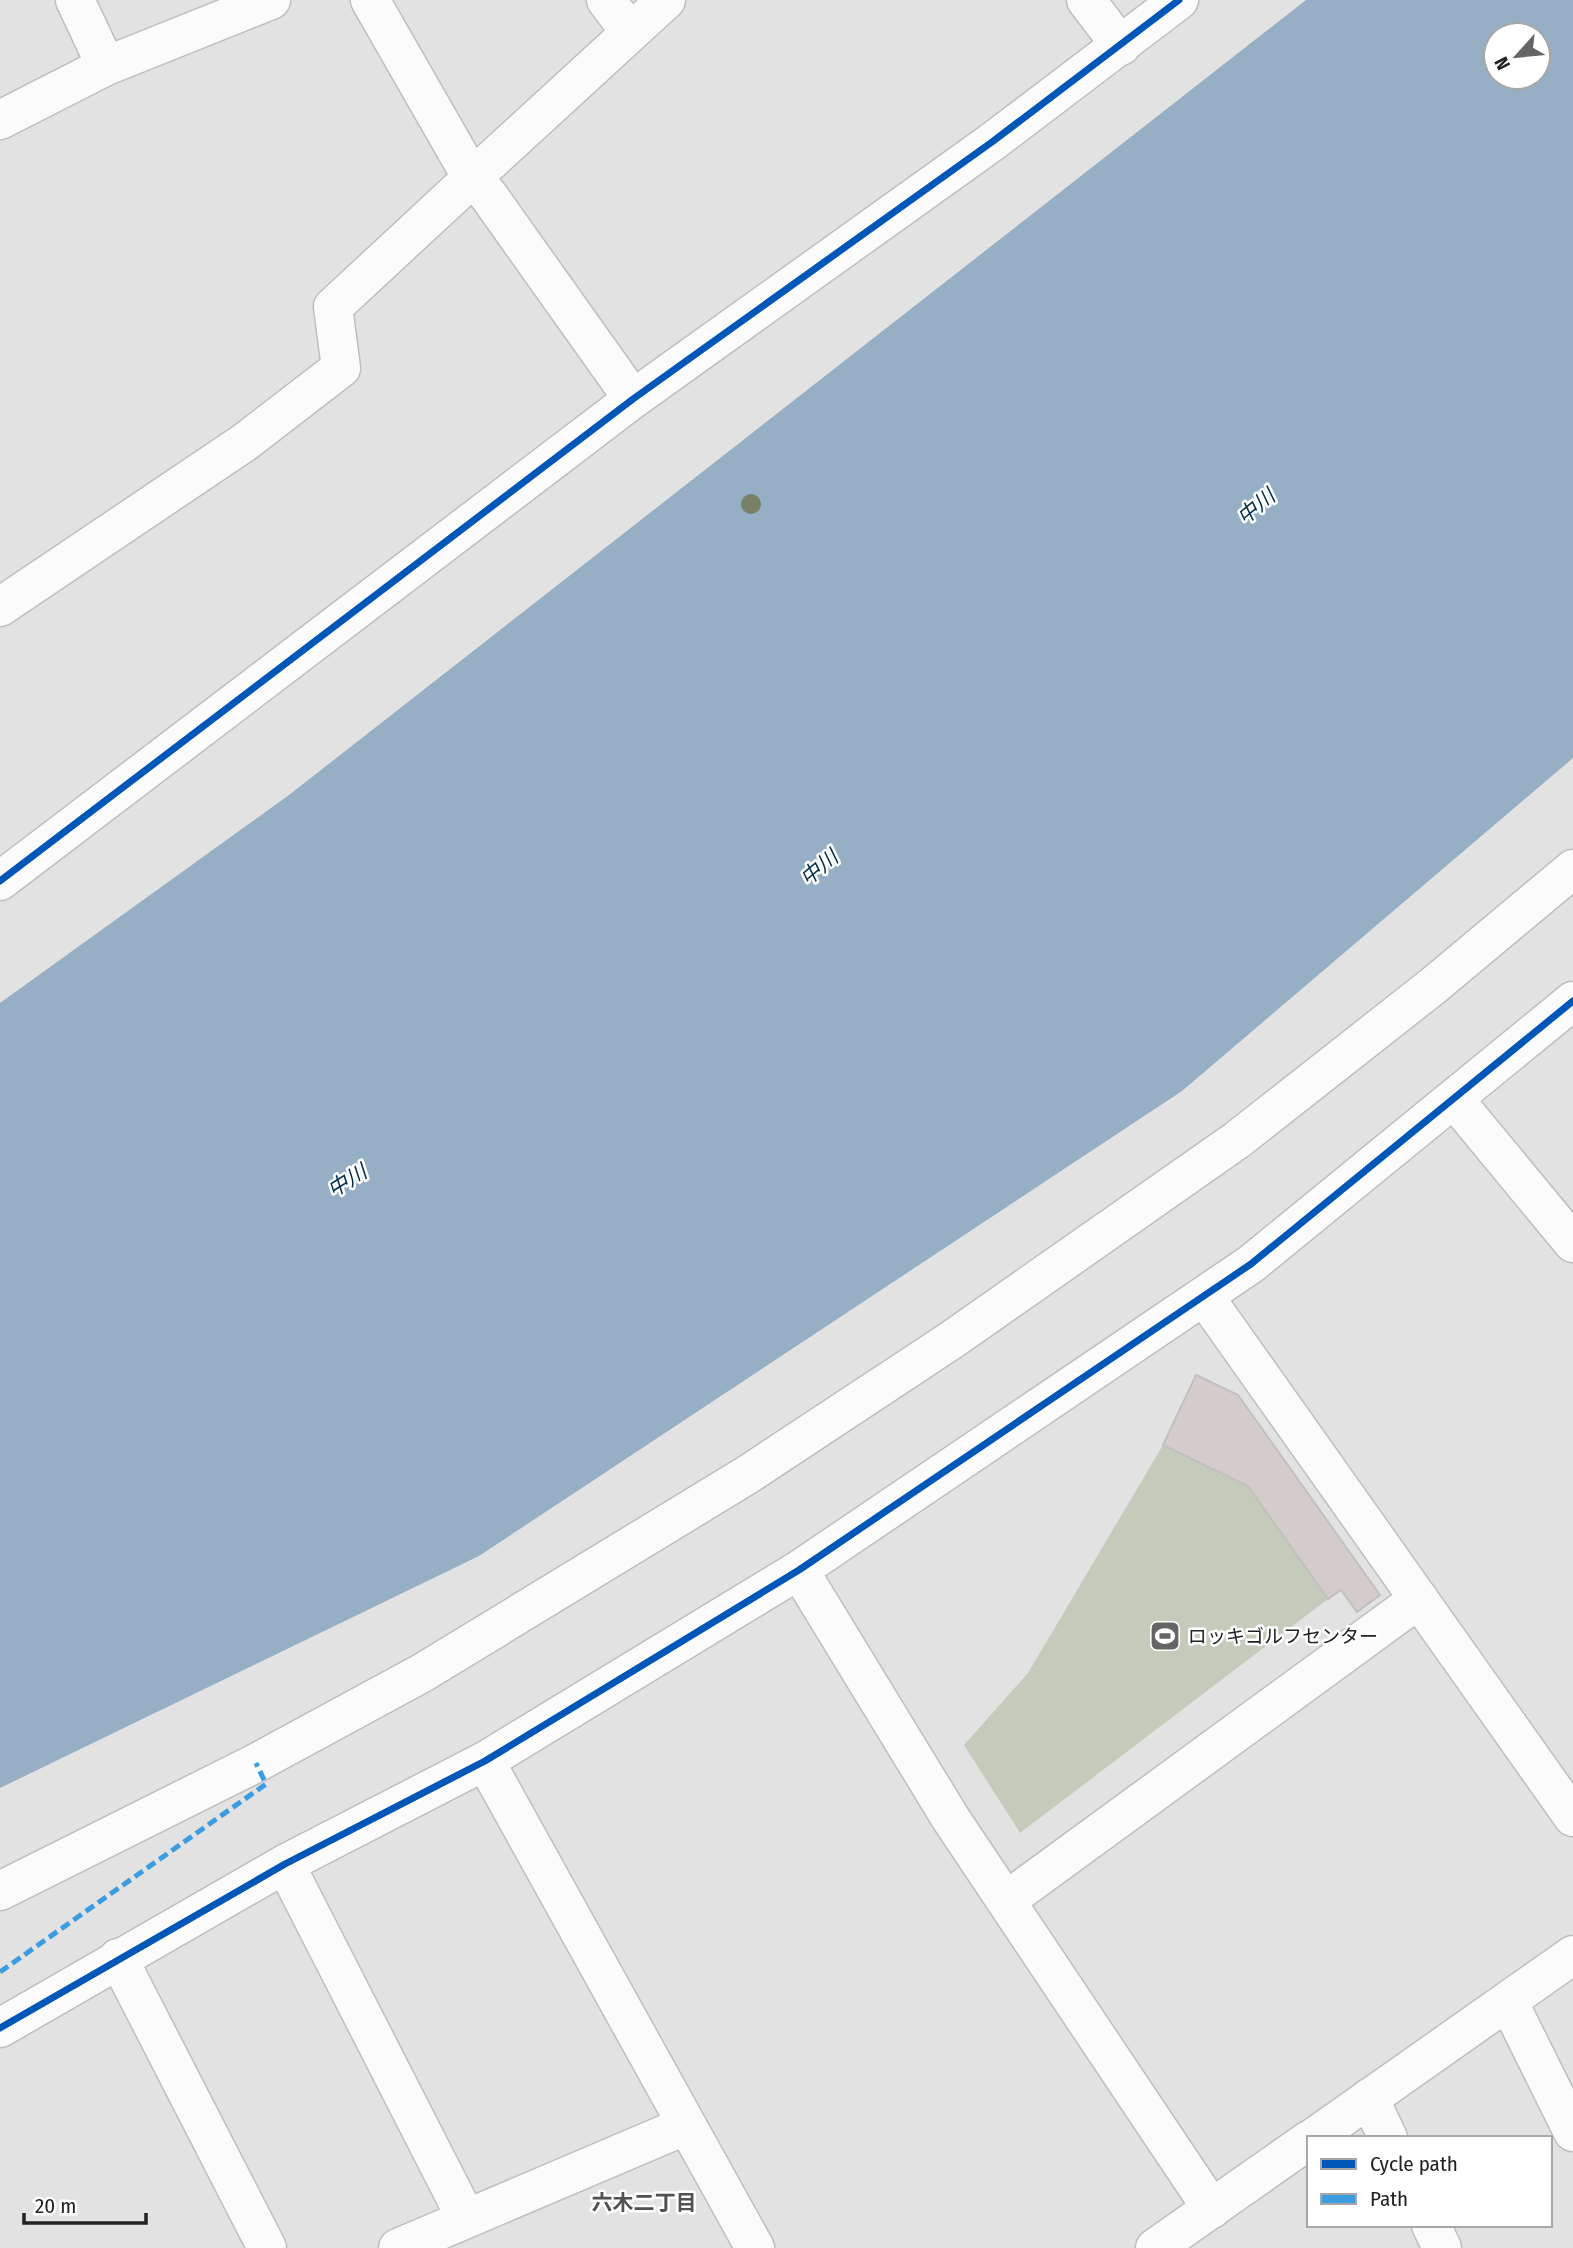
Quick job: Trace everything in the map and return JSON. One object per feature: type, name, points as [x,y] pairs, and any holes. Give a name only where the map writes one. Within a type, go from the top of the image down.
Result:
[{"type":"street","points":[[75,0],[106,66]]},
{"type":"street","points":[[0,120],[106,66],[271,0]]},
{"type":"street","points":[[370,0],[472,178],[488,195],[633,399]]},
{"type":"street","points":[[606,0],[631,32]]},
{"type":"street","points":[[0,607],[245,442],[341,368],[333,307],[666,0]]},
{"type":"street","points":[[1086,0],[1121,46]]},
{"type":"street","points":[[0,881],[633,399],[1121,46],[1179,0]]},
{"type":"street","points":[[0,1891],[256,1763],[422,1673],[758,1468],[950,1341],[1237,1140],[1433,986],[1573,869]]},
{"type":"street","points":[[0,2028],[285,1864],[485,1761],[799,1570],[1251,1264],[1573,1001]]},
{"type":"street","points":[[1454,1099],[1573,1243]]},
{"type":"street","points":[[1204,1296],[1573,1817]]},
{"type":"street","points":[[799,1570],[951,1819],[1212,2209]]},
{"type":"street","points":[[1007,1900],[1419,1598]]},
{"type":"street","points":[[485,1761],[755,2248]]},
{"type":"street","points":[[285,1864],[466,2218]]},
{"type":"street","points":[[1315,2136],[1573,1955]]},
{"type":"street","points":[[118,1958],[267,2248]]},
{"type":"street","points":[[1507,2001],[1573,2132]]},
{"type":"street","points":[[1368,2098],[1387,2136]]},
{"type":"street","points":[[398,2248],[687,2125]]},
{"type":"street","points":[[1155,2248],[1307,2142]]},
{"type":"street","points":[[1432,2227],[1442,2248]]},
{"type":"green space","name":"ロッキゴルフセンター","points":[[1163,1445],[1248,1486],[1328,1599],[1020,1833],[964,1745],[1028,1673]]},
{"type":"water","name":"中川","points":[[1306,0],[1573,0],[1573,758],[1182,1091],[479,1556],[0,1788],[0,1003],[289,795]]},
{"type":"building","points":[[1196,1375],[1238,1395],[1380,1595],[1357,1612],[1341,1590],[1328,1599],[1248,1486],[1163,1445]]},
{"type":"marked path","points":[[0,1972],[266,1784],[256,1763]]},
{"type":"cycle path","points":[[0,881],[633,399],[992,142],[1179,0]]},
{"type":"cycle path","points":[[0,2028],[285,1864],[485,1761],[799,1570],[1251,1264],[1573,1001]]},
{"type":"place","name":"ロッキゴルフセンター","points":[[1165,1636]]},
{"type":"district","name":"六木二丁目","points":[[644,2203]]}]
